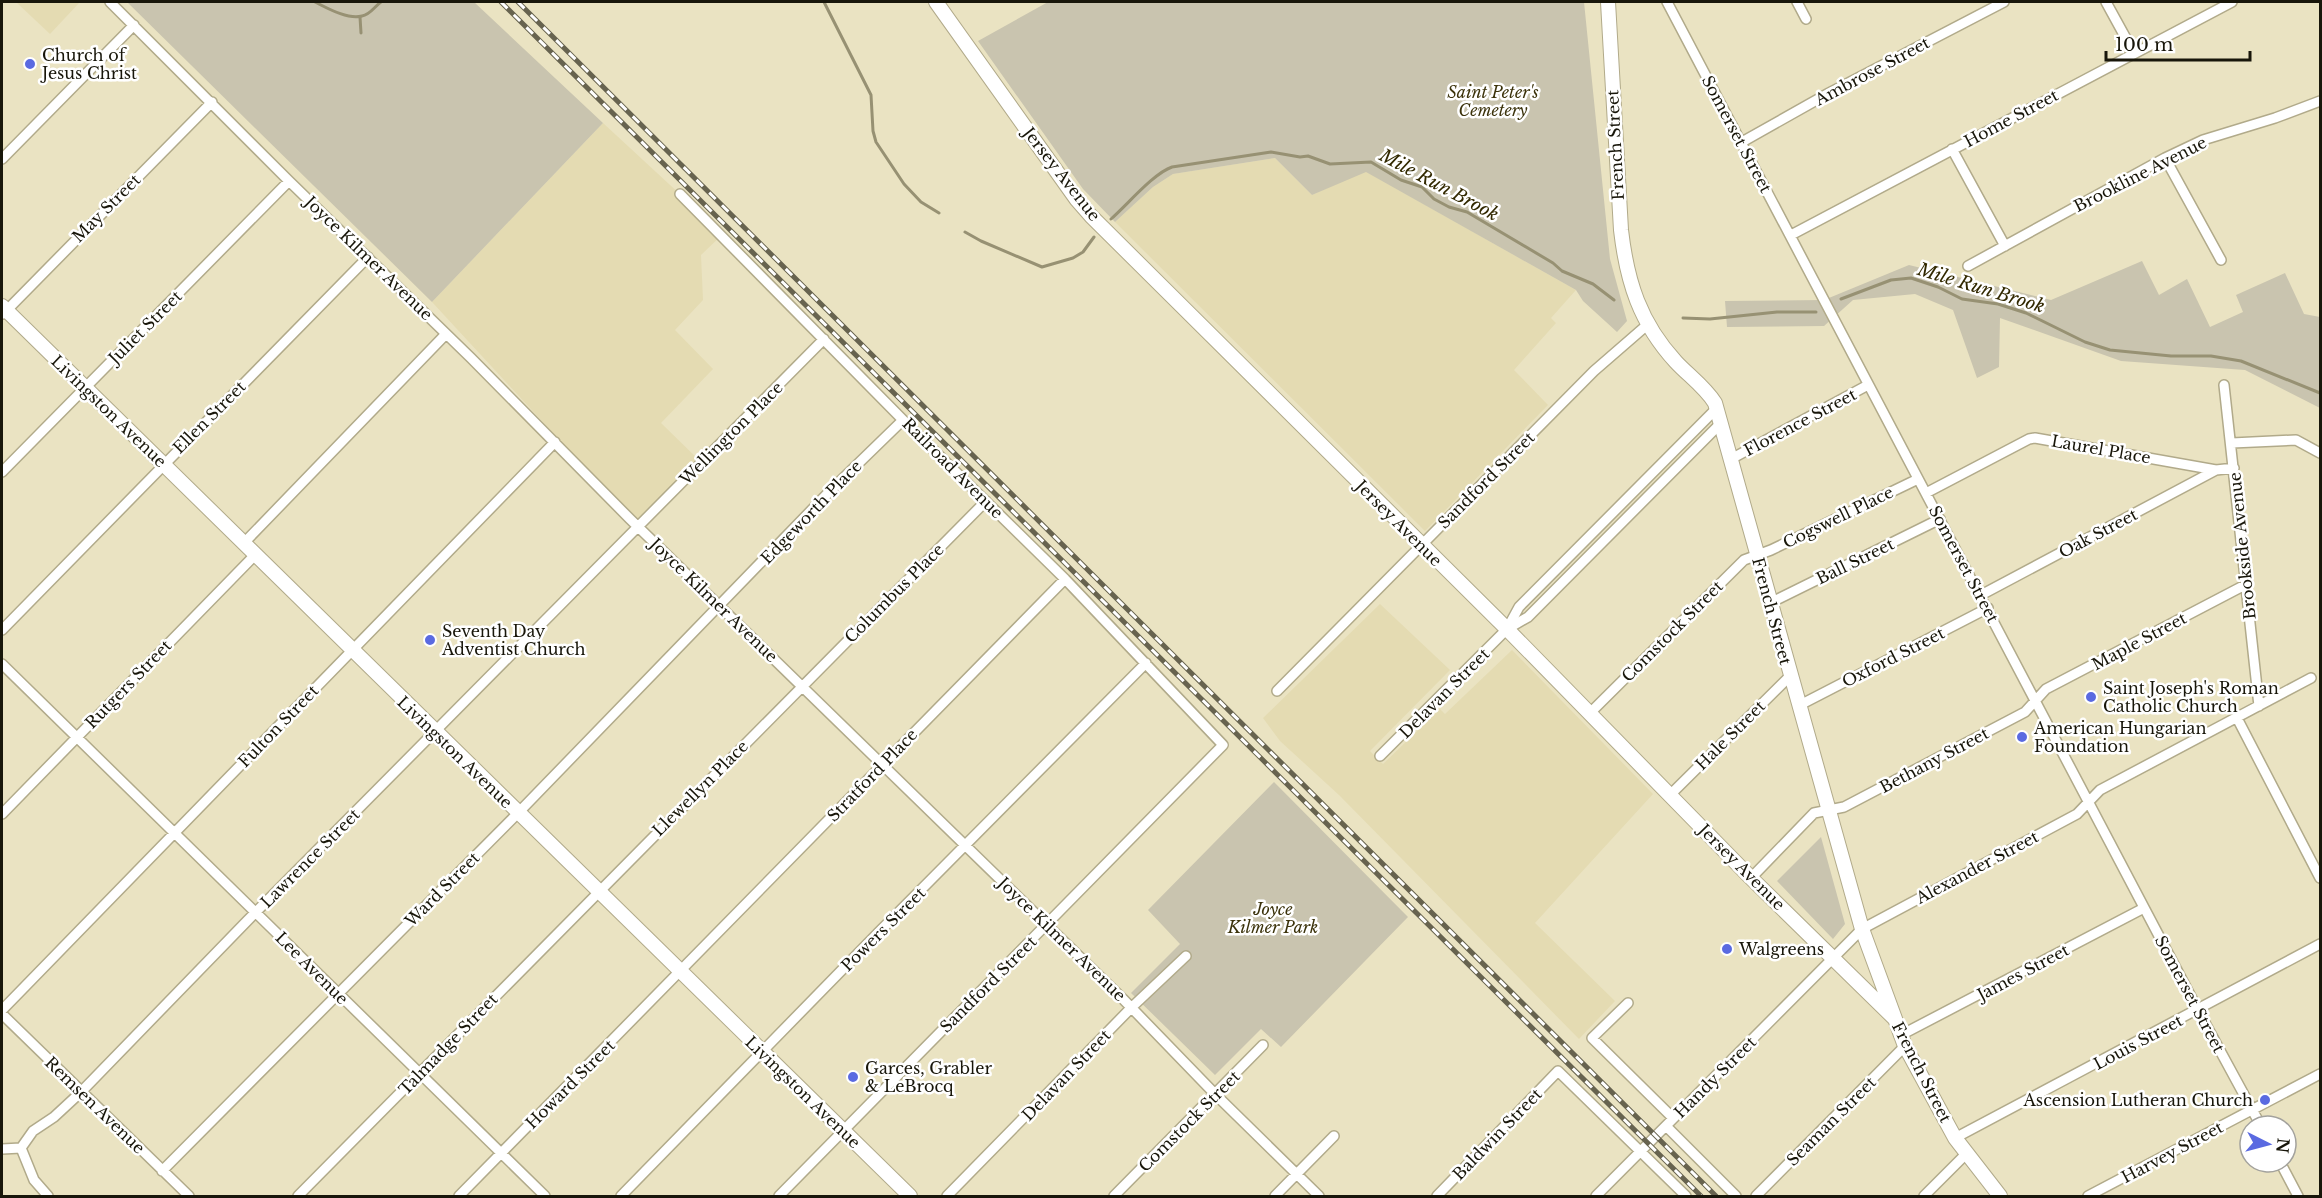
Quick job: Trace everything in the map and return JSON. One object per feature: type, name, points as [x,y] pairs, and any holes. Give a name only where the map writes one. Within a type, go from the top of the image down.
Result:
[{"type":"main road","name":"Jersey Avenue","points":[[936,2],[1091,216],[1507,629],[1751,878],[1894,1018]]},
{"type":"main road","name":"French Street","points":[[1606,2],[1621,237],[1629,278],[1647,325],[1663,347],[1712,398],[1717,408],[1827,810],[1862,928],[1894,1018],[1903,1040],[1955,1138],[2000,1197]]},
{"type":"main road","name":"Livingston Avenue","points":[[3,311],[85,388],[910,1197]]},
{"type":"street","name":"Joyce Kilmer Avenue","points":[[110,2],[639,526],[1131,1007],[1319,1197]]},
{"type":"street","name":"Somerset Street","points":[[1667,2],[2144,908],[2255,1114]]},
{"type":"street","points":[[1797,2],[1806,19]]},
{"type":"street","name":"Ambrose Street","points":[[1742,142],[1829,93],[2004,2]]},
{"type":"street","points":[[2106,2],[2134,53]]},
{"type":"street","name":"Home Street","points":[[1791,235],[2232,2]]},
{"type":"street","points":[[2,159],[134,26]]},
{"type":"street","name":"Brookline Avenue","points":[[1968,266],[2165,158],[2203,140],[2275,118],[2320,101]]},
{"type":"street","name":"May Street","points":[[3,311],[212,102]]},
{"type":"street","points":[[1952,149],[2005,246]]},
{"type":"street","points":[[2165,158],[2221,260]]},
{"type":"street","name":"Juliet Street","points":[[2,472],[289,181]]},
{"type":"street","name":"Railroad Avenue","points":[[680,194],[903,420],[1065,579],[1223,745]]},
{"type":"street","name":"Ellen Street","points":[[2,630],[368,257]]},
{"type":"street","name":"Sandford Street","points":[[1278,691],[1594,371],[1647,325]]},
{"type":"street","points":[[243,544],[446,334]]},
{"type":"street","name":"Wellington Place","points":[[639,526],[824,339]]},
{"type":"street","name":"Florence Street","points":[[1731,459],[1868,385]]},
{"type":"street","name":"Brookside Avenue","points":[[2224,385],[2259,706]]},
{"type":"street","name":"Delavan Street","points":[[1507,629],[1519,607],[1717,408]]},
{"type":"street","name":"Edgeworth Place","points":[[720,605],[831,490],[903,420]]},
{"type":"street","name":"Delavan Street","points":[[1380,756],[1507,629],[1528,617],[1722,422]]},
{"type":"street","name":"Laurel Place","points":[[1926,494],[2029,439],[2035,438],[2216,470]]},
{"type":"street","points":[[2232,443],[2295,440],[2320,453]]},
{"type":"street","name":"Fulton Street","points":[[2,1012],[351,649],[555,442]]},
{"type":"street","points":[[2216,470],[2234,468]]},
{"type":"street","name":"Oak Street","points":[[1981,595],[2216,470]]},
{"type":"street","name":"Cogswell Place","points":[[1757,555],[1918,478]]},
{"type":"street","name":"Columbus Place","points":[[802,686],[986,501]]},
{"type":"street","name":"Ball Street","points":[[1770,603],[1940,519]]},
{"type":"street","name":"Lawrence Street","points":[[21,1148],[33,1131],[54,1117],[81,1092],[639,526]]},
{"type":"street","points":[[1599,526],[1608,536]]},
{"type":"street","name":"Rutgers Street","points":[[2,814],[255,555]]},
{"type":"street","name":"Comstock Street","points":[[1590,713],[1744,561],[1757,555]]},
{"type":"street","name":"Stratford Place","points":[[681,972],[1065,579]]},
{"type":"street","name":"Maple Street","points":[[2036,700],[2046,689],[2245,585]]},
{"type":"street","name":"Ward Street","points":[[162,1171],[518,813],[720,605]]},
{"type":"street","name":"Oxford Street","points":[[1798,706],[1988,608]]},
{"type":"street","name":"Powers Street","points":[[621,1197],[1146,663]]},
{"type":"street","name":"Lee Avenue","points":[[2,664],[545,1197]]},
{"type":"street","name":"Hale Street","points":[[1670,795],[1790,676]]},
{"type":"street","name":"Alexander Street","points":[[1833,956],[1862,928],[2077,814],[2100,790],[2311,678]]},
{"type":"street","name":"Llewellyn Place","points":[[598,891],[802,686]]},
{"type":"street","name":"Bethany Street","points":[[1827,810],[1844,807],[2025,712],[2036,700]]},
{"type":"street","points":[[2237,718],[2320,878]]},
{"type":"street","name":"Sandford Street","points":[[779,1197],[1223,745]]},
{"type":"street","points":[[1751,878],[1814,813],[1827,810]]},
{"type":"street","name":"Talmadge Street","points":[[298,1197],[598,891]]},
{"type":"street","name":"James Street","points":[[1903,1040],[2144,908]]},
{"type":"street","name":"Louis Street","points":[[1955,1138],[2320,944]]},
{"type":"street","name":"Delavan Street","points":[[948,1197],[1131,1007],[1186,956]]},
{"type":"street","name":"Handy Street","points":[[1596,1197],[1833,956]]},
{"type":"street","name":"Howard Street","points":[[459,1197],[681,972]]},
{"type":"street","points":[[1628,1003],[1592,1038],[1673,1118]]},
{"type":"street","name":"Remsen Avenue","points":[[2,1012],[189,1197]]},
{"type":"street","name":"Seaman Street","points":[[1756,1197],[1903,1040]]},
{"type":"street","name":"Comstock Street","points":[[1114,1197],[1263,1045]]},
{"type":"street","name":"Baldwin Street","points":[[1437,1197],[1558,1071],[1641,1151]]},
{"type":"street","name":"Harvey Street","points":[[2088,1197],[2320,1074]]},
{"type":"street","points":[[1666,1126],[1736,1197]]},
{"type":"street","points":[[1275,1197],[1334,1136]]},
{"type":"street","points":[[2,1149],[21,1148],[34,1180],[48,1197]]},
{"type":"street","points":[[1641,1151],[1686,1197]]},
{"type":"street","points":[[1924,1197],[1966,1154]]},
{"type":"street","points":[[2286,1174],[2298,1197]]},
{"type":"shaded area","points":[[16,2],[80,2],[50,34]]},
{"type":"shaded area","points":[[603,123],[723,234],[701,255],[703,300],[675,330],[713,369],[661,423],[702,463],[639,526],[432,302]]},
{"type":"shaded area","points":[[1275,158],[1312,195],[1365,171],[1576,290],[1551,318],[1556,323],[1514,370],[1548,405],[1425,531],[1115,222],[1153,187],[1173,174]]},
{"type":"shaded area","points":[[1380,604],[1450,670],[1370,751],[1383,764],[1440,709],[1445,714],[1512,650],[1653,794],[1535,923],[1615,1001],[1579,1039],[1339,795],[1280,741],[1263,718]]},
{"type":"green space","points":[[127,2],[474,2],[603,123],[432,302]]},
{"type":"green space","name":"Saint Peter's Cemetery","points":[[1048,2],[1584,2],[1610,259],[1627,321],[1617,332],[1583,301],[1576,290],[1366,172],[1312,195],[1275,158],[1173,174],[1153,187],[1115,222],[1083,189],[978,41]]},
{"type":"green space","points":[[2142,261],[2159,295],[2187,279],[2210,327],[2243,312],[2236,295],[2285,273],[2304,314],[2320,317],[2320,408],[2245,370],[2121,361],[2000,318],[1999,367],[1977,378],[1953,310],[1915,294],[1853,300],[1824,326],[1727,327],[1725,301],[1824,300],[1909,265],[2051,300]]},
{"type":"green space","name":"Joyce Kilmer Park","points":[[1274,782],[1408,917],[1281,1047],[1261,1029],[1215,1075],[1131,993],[1180,944],[1148,910]]},
{"type":"green space","points":[[1821,837],[1845,924],[1833,939],[1777,881]]},
{"type":"waterway","name":"Mile Run Brook","points":[[315,2],[338,13],[356,17],[368,14],[381,2]]},
{"type":"waterway","name":"Mile Run Brook","points":[[824,2],[871,95],[873,131],[876,142],[904,184],[921,202],[939,213]]},
{"type":"waterway","points":[[360,17],[361,33]]},
{"type":"waterway","name":"Mile Run Brook","points":[[1111,219],[1149,182],[1172,167],[1271,152],[1300,157],[1308,156],[1330,164],[1371,162],[1401,180],[1422,187],[1434,199],[1449,207],[1467,212],[1553,263],[1562,271],[1593,284],[1614,300]]},
{"type":"waterway","name":"Mile Run Brook","points":[[965,232],[1042,267],[1073,258],[1083,252],[1094,237]]},
{"type":"waterway","name":"Mile Run Brook","points":[[1841,299],[1891,280],[1911,278],[1938,287],[1962,299],[1998,304],[2026,313],[2085,342],[2110,350],[2171,356],[2211,356],[2241,361],[2320,393]]},
{"type":"waterway","name":"Mile Run Brook","points":[[1683,318],[1710,319],[1777,312],[1816,312]]},
{"type":"railway","points":[[501,2],[1701,1196]]},
{"type":"railway","points":[[518,2],[1716,1196]]},
{"type":"place","name":"Church of Jesus Christ","points":[[30,64]]},
{"type":"place","name":"Seventh Day Adventist Church","points":[[430,640]]},
{"type":"place","name":"Saint Joseph's Roman Catholic Church","points":[[2091,697]]},
{"type":"place","name":"American Hungarian Foundation","points":[[2022,737]]},
{"type":"place","name":"Walgreens","points":[[1727,949]]},
{"type":"place","name":"Garces, Grabler & LeBrocq","points":[[853,1077]]},
{"type":"place","name":"Ascension Lutheran Church","points":[[2265,1100]]}]
